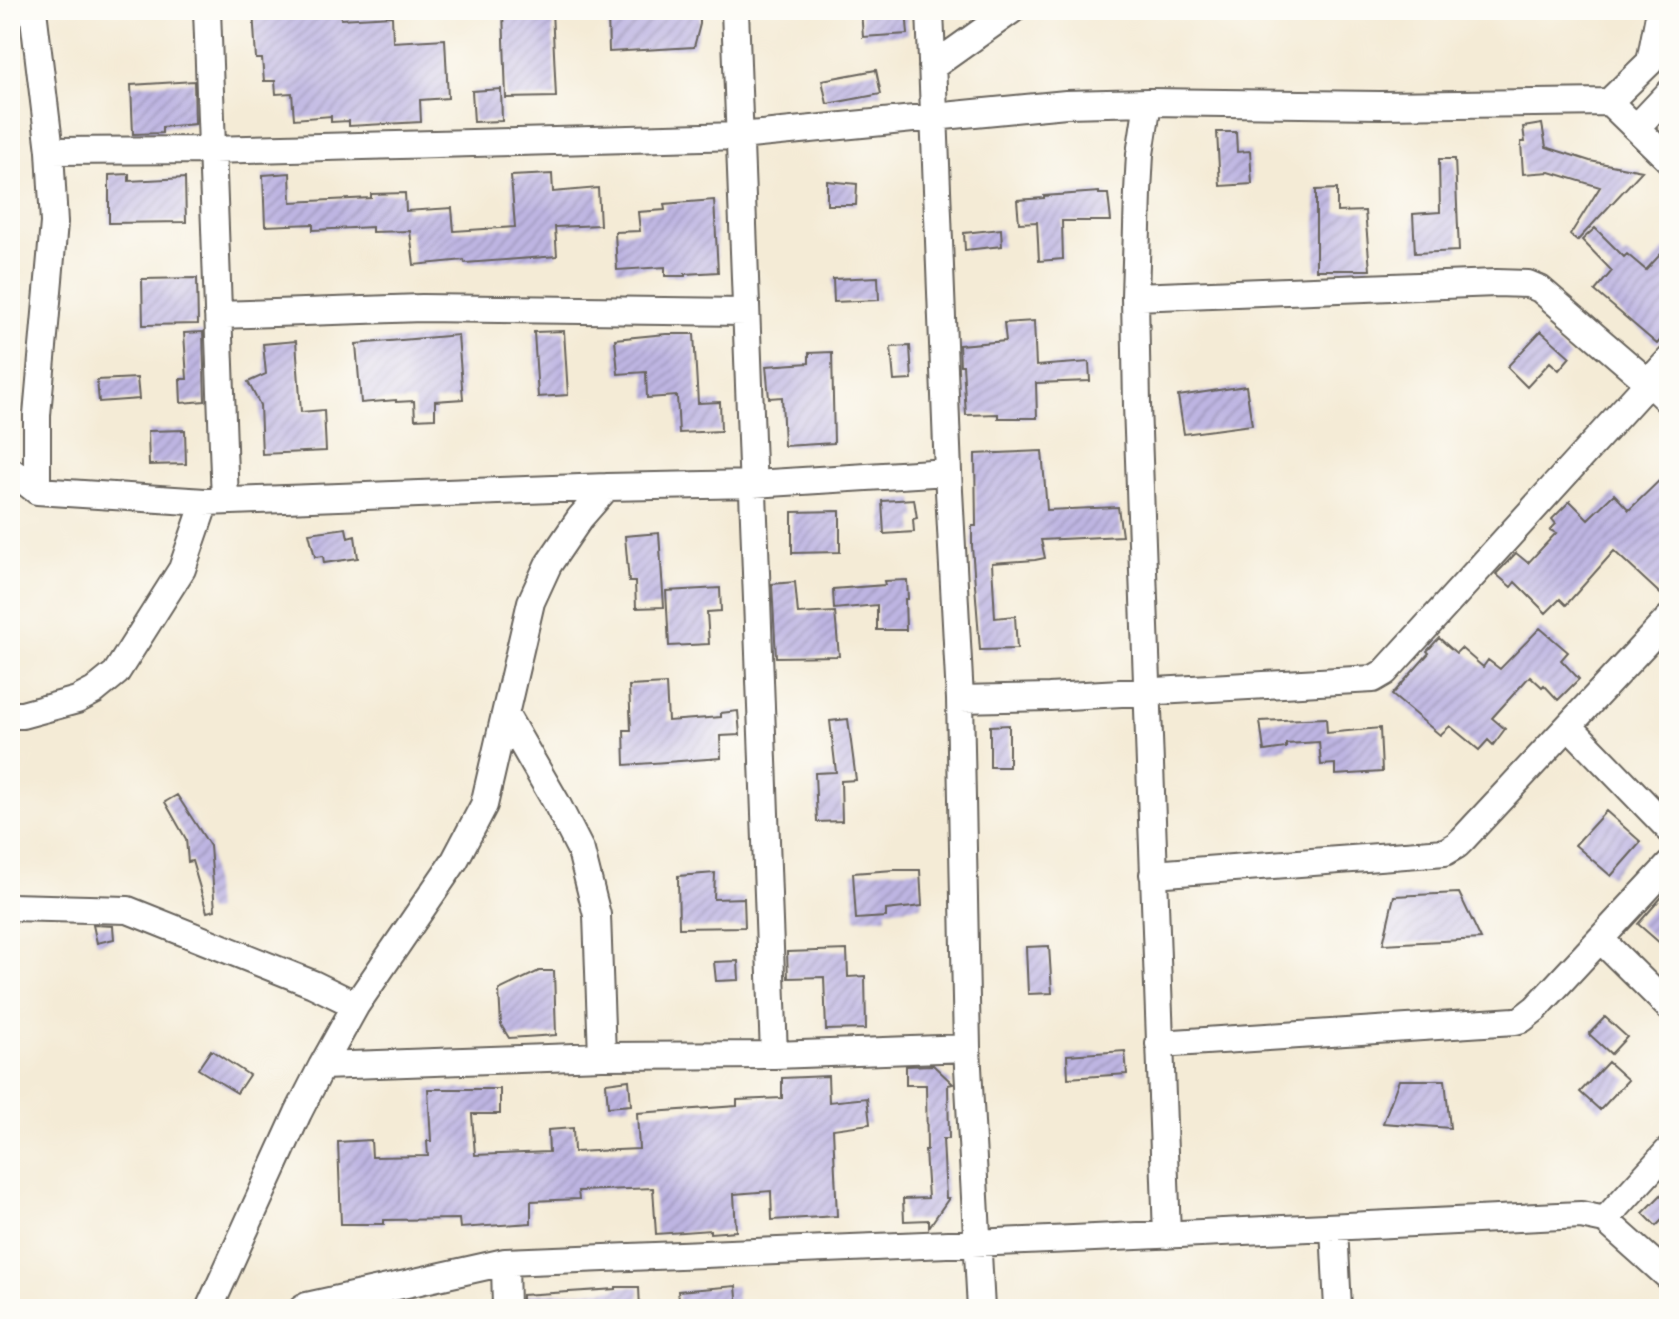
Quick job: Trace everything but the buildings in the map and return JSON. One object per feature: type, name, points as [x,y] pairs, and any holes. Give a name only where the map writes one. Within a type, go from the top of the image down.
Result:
[{"type":"street","points":[[33,10],[50,151],[54,223],[37,415],[37,491]]},
{"type":"street","points":[[10,715],[22,715],[77,700],[116,673],[182,569],[215,502],[218,315],[207,10]]},
{"type":"street","points":[[735,10],[774,1055]]},
{"type":"street","points":[[930,10],[960,699],[967,1048],[981,1309]]},
{"type":"street","points":[[932,67],[1012,10]]},
{"type":"street","points":[[50,151],[212,150],[740,136],[1042,105],[1148,102],[1380,105],[1609,102],[1650,62],[1660,10]]},
{"type":"street","points":[[1636,128],[1669,93]]},
{"type":"street","points":[[1148,102],[1140,154],[1135,297],[1138,491],[1167,1235]]},
{"type":"street","points":[[1609,102],[1669,160]]},
{"type":"street","points":[[1135,297],[1528,284],[1540,289],[1669,402]]},
{"type":"street","points":[[218,315],[422,308],[746,312]]},
{"type":"street","points":[[960,699],[1373,679],[1381,675],[1669,360]]},
{"type":"street","points":[[10,470],[37,491],[215,502],[753,484],[948,472]]},
{"type":"street","points":[[209,1309],[322,1066],[356,1005],[455,860],[484,805],[531,602],[548,565],[580,518],[607,487]]},
{"type":"street","points":[[1153,874],[1445,852],[1452,849],[1669,618]]},
{"type":"street","points":[[505,714],[581,851],[597,915],[602,1056]]},
{"type":"street","points":[[1569,726],[1669,829]]},
{"type":"street","points":[[1159,1044],[1522,1019],[1601,940],[1669,865]]},
{"type":"street","points":[[10,907],[128,910],[313,984],[356,1005]]},
{"type":"street","points":[[1601,940],[1669,1007]]},
{"type":"street","points":[[322,1066],[967,1048]]},
{"type":"street","points":[[1605,1220],[1669,1150]]},
{"type":"street","points":[[305,1308],[505,1262],[977,1244],[1581,1215],[1605,1220],[1669,1277]]},
{"type":"street","points":[[1334,1227],[1338,1309]]},
{"type":"street","points":[[505,1262],[506,1309]]}]
